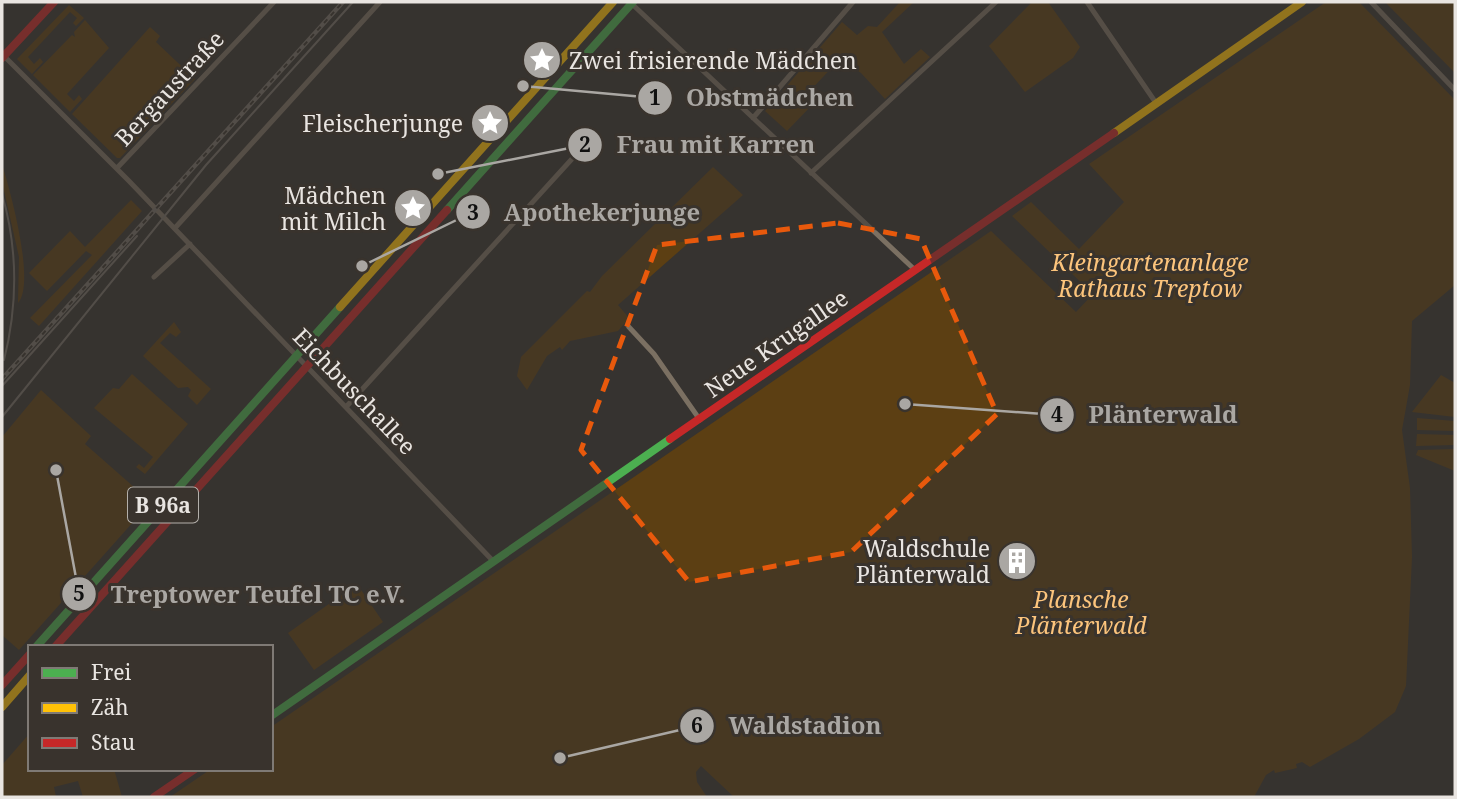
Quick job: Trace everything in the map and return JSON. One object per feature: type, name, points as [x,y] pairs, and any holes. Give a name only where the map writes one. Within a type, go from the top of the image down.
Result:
[{"type":"main road","points":[[3,57],[54,2]]},
{"type":"main road","name":"B 96a","points":[[38,645],[613,2]]},
{"type":"main road","name":"B 96a","points":[[57,645],[631,2]]},
{"type":"main road","name":"Neue Krugallee","points":[[273,715],[1302,2]]},
{"type":"main road","points":[[2,685],[28,656]]},
{"type":"main road","points":[[2,707],[28,677]]},
{"type":"main road","points":[[154,797],[192,771]]},
{"type":"street","name":"Bergaustraße","points":[[117,169],[274,2]]},
{"type":"street","points":[[175,228],[380,2]]},
{"type":"street","points":[[631,2],[915,270]]},
{"type":"street","points":[[753,118],[853,2]]},
{"type":"street","points":[[811,173],[996,2]]},
{"type":"street","points":[[1087,2],[1156,103]]},
{"type":"street","points":[[1371,2],[1454,88]]},
{"type":"street","name":"Eichbuschallee","points":[[3,57],[175,228],[494,562]]},
{"type":"street","points":[[346,407],[581,149]]},
{"type":"street","points":[[154,277],[190,244]]},
{"type":"street","points":[[628,326],[654,354],[699,420]]},
{"type":"highlighted area","points":[[838,223],[921,239],[997,414],[851,552],[689,582],[581,450],[657,245]]},
{"type":"green space","points":[[900,2],[914,2],[882,32],[904,64],[921,49],[930,57],[885,99],[861,73],[840,59],[806,95],[814,103],[787,131],[765,111],[842,22],[857,35],[868,26],[877,27]]},
{"type":"green space","points":[[1032,2],[1048,2],[1080,47],[1073,58],[1025,92],[989,46]]},
{"type":"green space","points":[[1326,2],[1359,2],[1455,100],[1455,285],[1412,321],[1410,385],[1402,430],[1410,488],[1412,557],[1406,686],[1395,712],[1359,739],[1310,767],[1302,762],[1296,764],[1297,768],[1275,773],[1274,770],[1266,775],[1254,797],[734,797],[701,766],[696,772],[697,782],[707,797],[170,797],[208,771],[273,771],[273,726],[991,231],[1076,312],[1093,294],[1012,216],[1031,202],[1079,249],[1124,202],[1089,164]]},
{"type":"green space","points":[[1385,2],[1455,2],[1455,73]]},
{"type":"green space","points":[[69,5],[84,18],[76,26],[73,23],[77,18],[70,12],[28,57],[34,64],[40,58],[43,62],[32,74],[17,59]]},
{"type":"green space","points":[[85,20],[109,48],[67,94],[74,101],[79,95],[82,99],[70,112],[33,75],[72,35],[75,37],[74,32]]},
{"type":"green space","points":[[150,27],[160,36],[156,42],[195,79],[120,158],[117,158],[72,114]]},
{"type":"green space","points":[[2,164],[23,257],[23,292],[18,303],[19,257],[2,182]]},
{"type":"green space","points":[[713,167],[743,195],[618,305],[629,318],[618,331],[570,341],[562,350],[560,347],[547,356],[527,390],[517,376],[521,357],[587,291],[590,292],[602,276]]},
{"type":"green space","points":[[131,200],[142,211],[39,326],[30,318],[92,255],[86,251],[47,291],[29,273],[70,231],[85,247]]},
{"type":"green space","points":[[174,322],[181,332],[176,337],[170,333],[160,343],[211,389],[197,405],[188,396],[191,390],[188,387],[178,388],[143,356]]},
{"type":"green space","points":[[132,374],[188,424],[145,474],[136,467],[139,464],[144,468],[153,457],[94,408],[113,388],[119,389]]},
{"type":"green space","points":[[1441,375],[1455,383],[1455,417],[1412,412]]},
{"type":"green space","points":[[41,390],[91,436],[85,444],[151,502],[19,650],[2,635],[2,437]]},
{"type":"green space","points":[[1417,418],[1455,421],[1455,431],[1417,430]]},
{"type":"green space","points":[[1417,434],[1455,435],[1455,445],[1416,446]]},
{"type":"green space","points":[[1455,449],[1455,471],[1416,455],[1418,450]]},
{"type":"green space","points":[[357,584],[383,622],[314,670],[288,633]]},
{"type":"green space","points":[[28,735],[28,771],[115,771],[122,797],[83,797],[78,781],[54,787],[56,797],[2,797],[2,765]]},
{"type":"tram line","points":[[2,417],[206,165],[353,2]]},
{"type":"tram line","points":[[2,194],[11,235],[14,277],[12,318],[4,360]]},
{"type":"tram line","points":[[2,386],[137,236]]},
{"type":"railway","points":[[2,379],[343,2]]},
{"type":"traffic: fast","points":[[447,210],[633,2]]},
{"type":"traffic: fast","points":[[38,645],[340,307]]},
{"type":"traffic: fast","points":[[273,715],[670,439]]},
{"type":"traffic: slow","points":[[340,307],[613,2]]},
{"type":"traffic: slow","points":[[1114,133],[1302,2]]},
{"type":"traffic: slow","points":[[2,707],[28,677]]},
{"type":"traffic: jam","points":[[2,58],[54,2]]},
{"type":"traffic: jam","points":[[670,439],[1114,133]]},
{"type":"traffic: jam","points":[[57,645],[447,210]]},
{"type":"traffic: jam","points":[[2,685],[28,656]]},
{"type":"traffic: jam","points":[[154,797],[192,771]]},
{"type":"place","name":"Zwei frisierende Mädchen","points":[[542,60]]},
{"type":"place","name":"Obstmädchen","points":[[523,86]]},
{"type":"place","name":"Fleischerjunge","points":[[490,123]]},
{"type":"place","name":"Frau mit Karren","points":[[438,174]]},
{"type":"place","name":"Mädchen mit Milch","points":[[413,208]]},
{"type":"place","name":"Apothekerjunge","points":[[362,266]]},
{"type":"place","name":"Plänterwald","points":[[905,404]]},
{"type":"place","name":"Treptower Teufel TC e.V.","points":[[56,470]]},
{"type":"place","name":"Waldschule Plänterwald","points":[[1017,561]]},
{"type":"place","name":"Waldstadion","points":[[560,758]]},
{"type":"park label","name":"Kleingartenanlage Rathaus Treptow","points":[[1150,275]]},
{"type":"park label","name":"Plansche Plänterwald","points":[[1081,612]]}]
